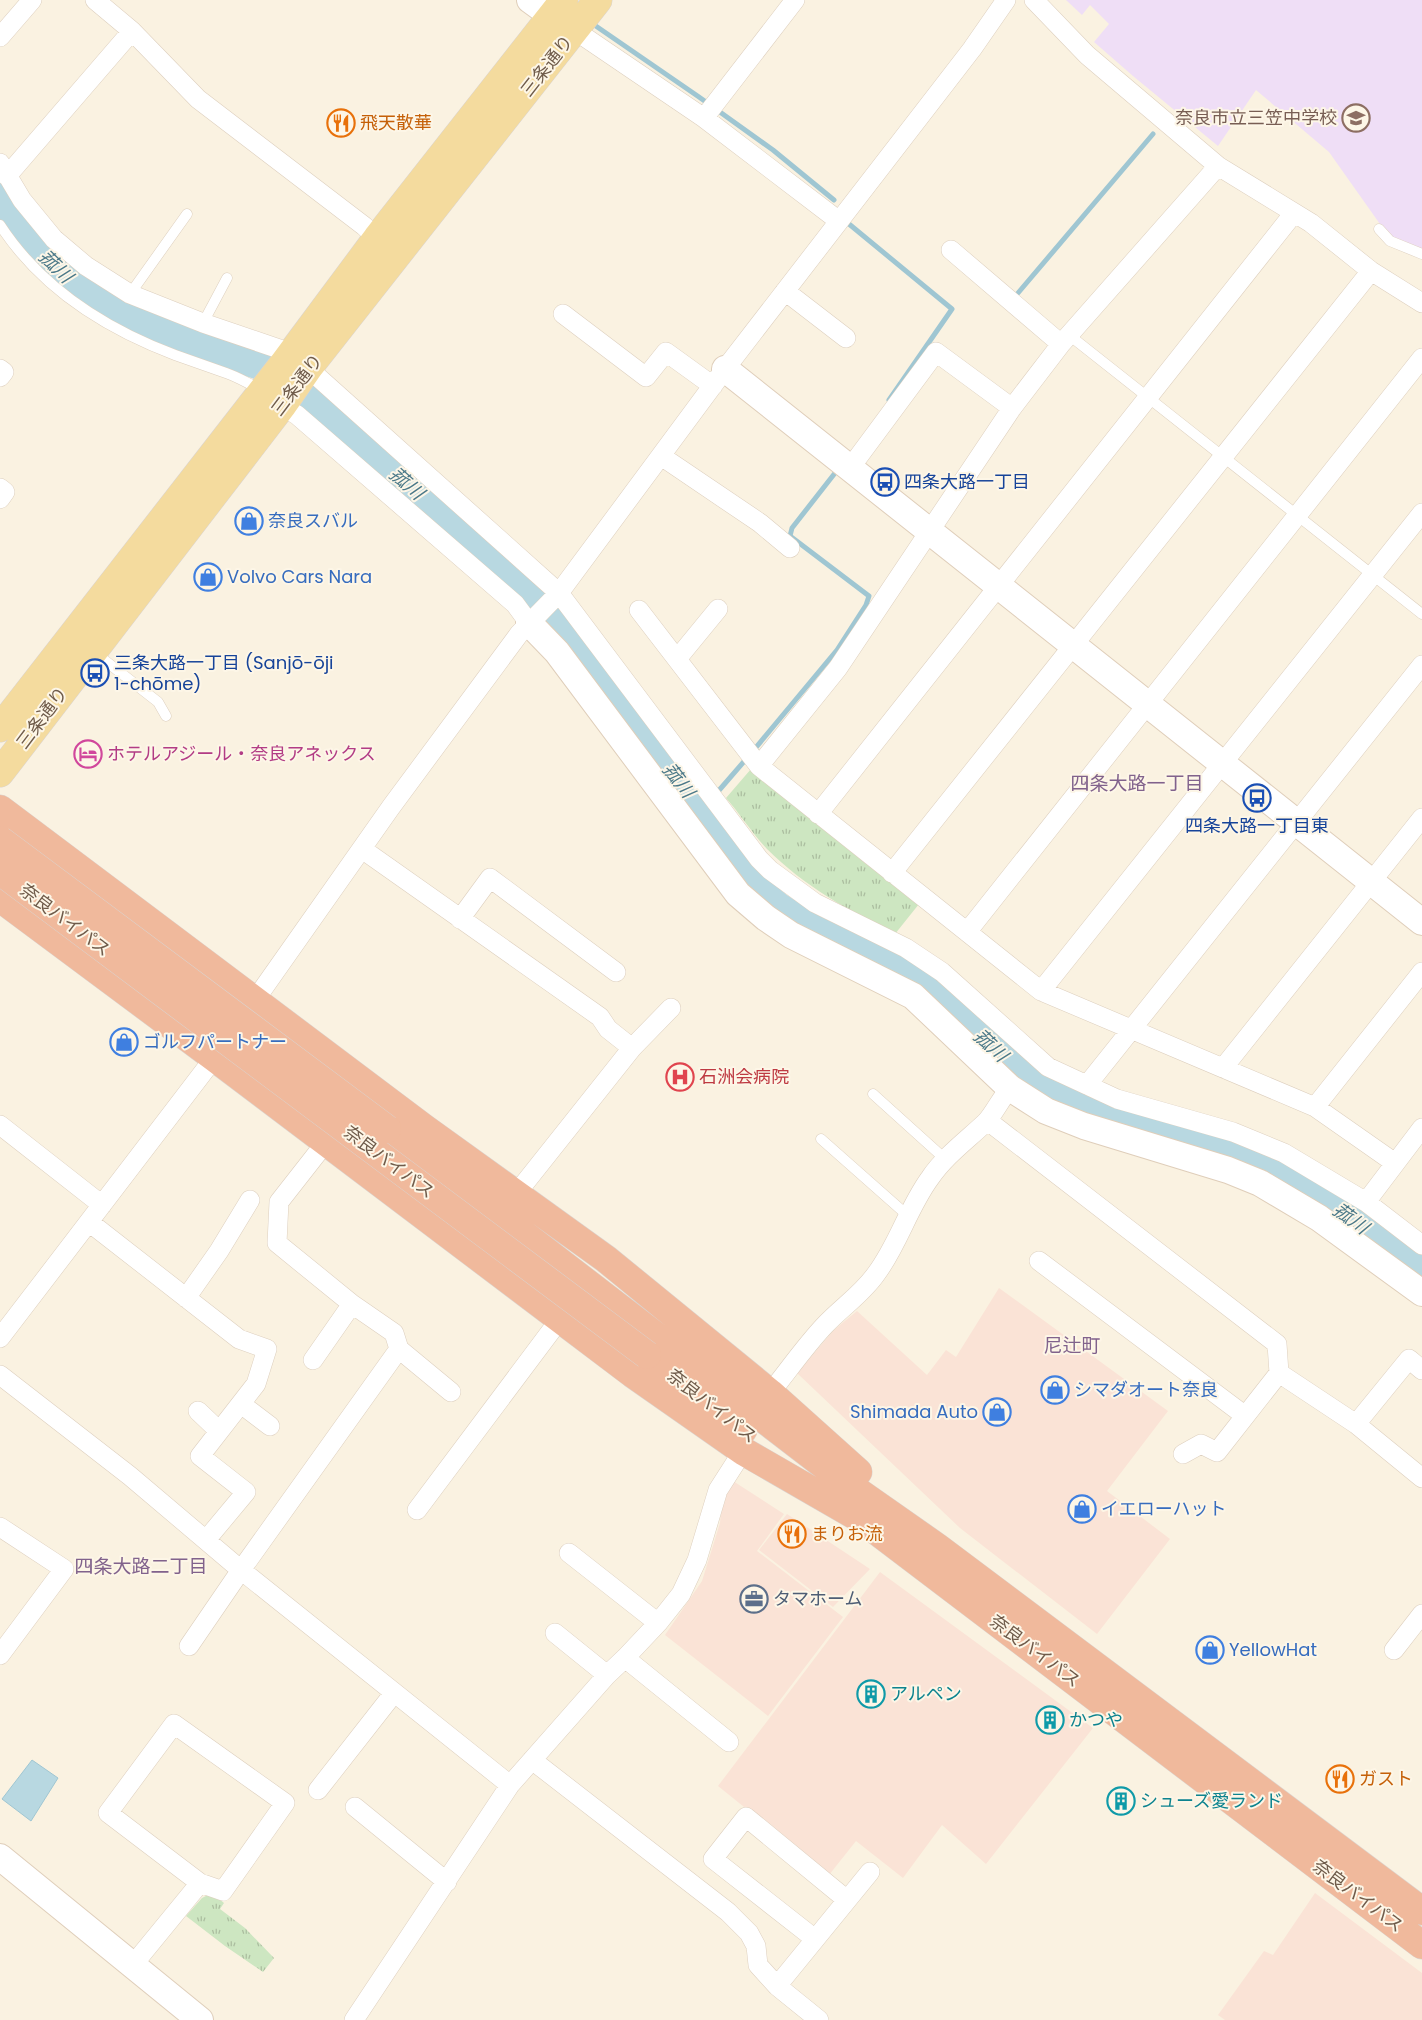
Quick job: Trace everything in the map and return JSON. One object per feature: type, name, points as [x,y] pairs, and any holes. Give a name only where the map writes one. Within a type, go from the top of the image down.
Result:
[{"type":"highway","points":[[0,809],[424,1128],[606,1259],[770,1393],[922,1528],[937,1547]]},
{"type":"highway","name":"奈良バイパス","points":[[0,840],[387,1129],[652,1346],[751,1437],[1422,1945]]},
{"type":"highway","points":[[0,856],[28,879],[41,893],[46,913],[44,930]]},
{"type":"highway","name":"奈良バイパス","points":[[0,871],[652,1346],[937,1547],[1422,1911]]},
{"type":"highway","points":[[0,898],[633,1374],[743,1451],[861,1519]]},
{"type":"main road","name":"三条通り","points":[[0,728],[598,0]]},
{"type":"main road","name":"三条通り","points":[[297,365],[377,238],[558,8]]},
{"type":"main road","name":"三条通り","points":[[0,773],[93,652],[274,395]]},
{"type":"street","points":[[0,37],[32,0]]},
{"type":"street","points":[[95,0],[132,31],[198,99],[364,226],[377,238]]},
{"type":"street","points":[[530,0],[558,8],[574,30],[704,118],[839,221]]},
{"type":"street","points":[[704,118],[795,0]]},
{"type":"street","points":[[0,1338],[215,1058],[362,849],[519,634],[558,593],[719,378],[972,49],[1006,0]]},
{"type":"street","points":[[1034,0],[1087,55],[1218,166],[1311,223],[1371,271],[1422,303]]},
{"type":"street","points":[[132,31],[3,170],[22,200],[54,239],[86,266],[130,294],[203,323],[297,365],[323,382],[558,593],[758,859],[770,870],[815,903],[906,948],[942,972],[1048,1067],[1117,1099],[1233,1132],[1268,1146],[1336,1182],[1366,1202],[1422,1245]]},
{"type":"street","points":[[759,766],[838,668],[1012,408],[1065,339],[1218,166]]},
{"type":"street","points":[[818,814],[1000,587],[1294,213]]},
{"type":"street","points":[[951,250],[1065,339]]},
{"type":"street","points":[[892,873],[1371,271]]},
{"type":"street","points":[[786,291],[846,338]]},
{"type":"street","points":[[563,314],[646,377],[666,352],[719,378],[850,468],[1422,922]]},
{"type":"street","points":[[850,468],[936,352],[1012,408]]},
{"type":"street","points":[[967,932],[1422,358]]},
{"type":"street","points":[[0,369],[4,372],[0,377]]},
{"type":"street","points":[[274,395],[515,604],[557,652],[738,894],[766,918],[791,935],[913,996],[1010,1088],[1046,1111],[1076,1123],[1228,1170],[1260,1183],[1319,1218],[1422,1293]]},
{"type":"street","points":[[661,456],[760,523],[790,548]]},
{"type":"street","points":[[0,488],[5,492],[0,499]]},
{"type":"street","points":[[1041,991],[1422,513]]},
{"type":"street","points":[[677,659],[718,609]]},
{"type":"street","points":[[639,610],[759,766],[1041,991],[1315,1107],[1395,1163]]},
{"type":"street","points":[[1087,1086],[1422,665]]},
{"type":"street","points":[[1223,1068],[1422,818]]},
{"type":"street","points":[[362,849],[600,1017],[608,1029],[632,1048]]},
{"type":"street","points":[[460,918],[490,878],[616,972]]},
{"type":"street","points":[[1315,1107],[1422,972]]},
{"type":"street","points":[[516,1194],[632,1048],[671,1008]]},
{"type":"street","points":[[770,1393],[825,1325],[861,1293],[877,1273],[907,1215],[930,1178],[945,1159],[988,1121],[1010,1088]]},
{"type":"street","points":[[988,1121],[1277,1344],[1279,1373],[1217,1452],[1201,1444],[1183,1454]]},
{"type":"street","points":[[0,1124],[102,1205]]},
{"type":"street","points":[[1366,1202],[1422,1128]]},
{"type":"street","points":[[326,1142],[279,1202],[277,1243],[352,1304],[394,1334],[399,1349],[451,1392]]},
{"type":"street","points":[[186,1298],[219,1251],[250,1200]]},
{"type":"street","points":[[88,1222],[239,1339],[267,1349],[256,1384],[200,1456],[246,1492],[206,1540]]},
{"type":"street","points":[[1039,1261],[1244,1416]]},
{"type":"street","points":[[313,1360],[352,1304]]},
{"type":"street","points":[[417,1510],[560,1320]]},
{"type":"street","points":[[189,1646],[399,1349]]},
{"type":"street","points":[[1356,1424],[1409,1359],[1422,1370]]},
{"type":"street","points":[[1279,1373],[1356,1424],[1422,1478]]},
{"type":"street","points":[[0,1374],[130,1476],[241,1570],[510,1786]]},
{"type":"street","points":[[241,1404],[270,1426]]},
{"type":"street","points":[[198,1411],[219,1431]]},
{"type":"street","points":[[354,2020],[510,1786],[607,1674],[626,1658],[658,1623],[681,1594],[697,1560],[718,1490],[743,1451]]},
{"type":"street","points":[[0,1527],[64,1569],[0,1655]]},
{"type":"street","points":[[569,1553],[658,1623]]},
{"type":"street","points":[[1394,1650],[1422,1614]]},
{"type":"street","points":[[555,1633],[607,1674]]},
{"type":"street","points":[[626,1658],[729,1742]]},
{"type":"street","points":[[318,1790],[394,1693]]},
{"type":"street","points":[[174,1724],[285,1803],[223,1891],[200,1883],[108,1813],[174,1724]]},
{"type":"street","points":[[532,1760],[728,1912],[749,1933],[756,1946],[758,1965],[777,1986],[819,2020]]},
{"type":"street","points":[[355,1807],[447,1882]]},
{"type":"street","points":[[815,1939],[713,1859],[746,1818],[847,1900]]},
{"type":"street","points":[[0,1856],[200,2020]]},
{"type":"street","points":[[777,1986],[870,1872]]},
{"type":"street","points":[[132,1966],[200,1883]]},
{"type":"lane","points":[[130,294],[187,214]]},
{"type":"lane","points":[[0,225],[12,244],[51,284],[87,312],[121,331],[174,355],[229,374],[274,395]]},
{"type":"lane","points":[[1379,229],[1390,241],[1422,254]]},
{"type":"lane","points":[[203,323],[227,278]]},
{"type":"lane","points":[[1065,339],[1149,397],[1422,614]]},
{"type":"lane","points":[[93,652],[158,702],[166,716]]},
{"type":"lane","points":[[873,1094],[945,1159]]},
{"type":"lane","points":[[821,1139],[907,1215]]},
{"type":"shaded area","name":"奈良市立三笠中学校","points":[[1066,0],[1422,0],[1422,250],[1387,234],[1329,152],[1256,90],[1218,146],[1094,42],[1109,24],[1090,5],[1082,15]]},
{"type":"shaded area","points":[[999,1288],[1168,1411],[1107,1491],[1170,1539],[1097,1634],[960,1528],[797,1373],[834,1330],[857,1311],[927,1375],[946,1350],[956,1357]]},
{"type":"shaded area","name":"タマホーム","points":[[733,1481],[784,1514],[757,1551],[843,1617],[768,1716],[665,1635],[702,1581],[720,1523],[722,1500]]},
{"type":"shaded area","points":[[787,1514],[870,1569],[833,1607],[759,1550]]},
{"type":"shaded area","points":[[880,1572],[1093,1728],[986,1864],[942,1825],[903,1878],[856,1841],[829,1875],[718,1786]]},
{"type":"shaded area","points":[[1315,1893],[1422,1973],[1422,2020],[1225,2020],[1218,2015],[1264,1951],[1273,1955]]},
{"type":"green space","points":[[751,769],[919,904],[895,934],[828,897],[796,875],[767,849],[726,798]]},
{"type":"green space","points":[[212,1893],[224,1903],[220,1909],[245,1928],[274,1958],[263,1972],[186,1916],[202,1898]]},
{"type":"water","points":[[32,1760],[58,1778],[31,1821],[2,1799]]},
{"type":"waterway","points":[[590,22],[773,150],[834,200]]},
{"type":"waterway","points":[[1018,293],[1153,134]]},
{"type":"waterway","name":"菰川","points":[[0,197],[9,208],[17,226],[48,263],[67,279],[106,307],[134,321],[274,369],[351,432],[538,597],[597,665],[623,706],[654,749],[689,789],[701,810],[705,825],[733,864],[748,882],[777,907],[805,925],[906,970],[939,995],[1003,1058],[1044,1091],[1124,1125],[1238,1155],[1283,1175],[1342,1210],[1422,1273]]},
{"type":"waterway","points":[[849,224],[952,309],[889,400]]},
{"type":"waterway","points":[[753,751],[837,650],[866,605],[869,596],[790,536],[792,528],[835,473]]},
{"type":"waterway","points":[[715,795],[747,758]]},
{"type":"waterway","points":[[701,810],[709,801]]},
{"type":"place","name":"奈良市立三笠中学校","points":[[1356,118]]},
{"type":"place","name":"飛天散華","points":[[341,123]]},
{"type":"place","name":"四条大路一丁目","points":[[885,482]]},
{"type":"place","name":"奈良スバル","points":[[249,521]]},
{"type":"place","name":"Volvo Cars Nara","points":[[208,577]]},
{"type":"place","name":"三条大路一丁目 (Sanjō-ōji 1-chōme)","points":[[95,673]]},
{"type":"place","name":"ホテルアジール・奈良アネックス","points":[[88,754]]},
{"type":"place","name":"四条大路一丁目東","points":[[1257,798]]},
{"type":"place","name":"ゴルフパートナー","points":[[124,1042]]},
{"type":"place","name":"石洲会病院","points":[[680,1077]]},
{"type":"place","name":"シマダオート奈良","points":[[1055,1390]]},
{"type":"place","name":"Shimada Auto","points":[[997,1412]]},
{"type":"place","name":"イエローハット","points":[[1082,1509]]},
{"type":"place","name":"まりお流","points":[[792,1534]]},
{"type":"place","name":"タマホーム","points":[[754,1599]]},
{"type":"place","name":"YellowHat","points":[[1210,1650]]},
{"type":"place","name":"アルペン","points":[[871,1694]]},
{"type":"place","name":"かつや","points":[[1050,1720]]},
{"type":"place","name":"ガスト","points":[[1340,1779]]},
{"type":"place","name":"シューズ愛ランド","points":[[1121,1801]]},
{"type":"district","name":"四条大路一丁目","points":[[1137,783]]},
{"type":"district","name":"尼辻町","points":[[1072,1345]]},
{"type":"district","name":"四条大路二丁目","points":[[141,1566]]}]
